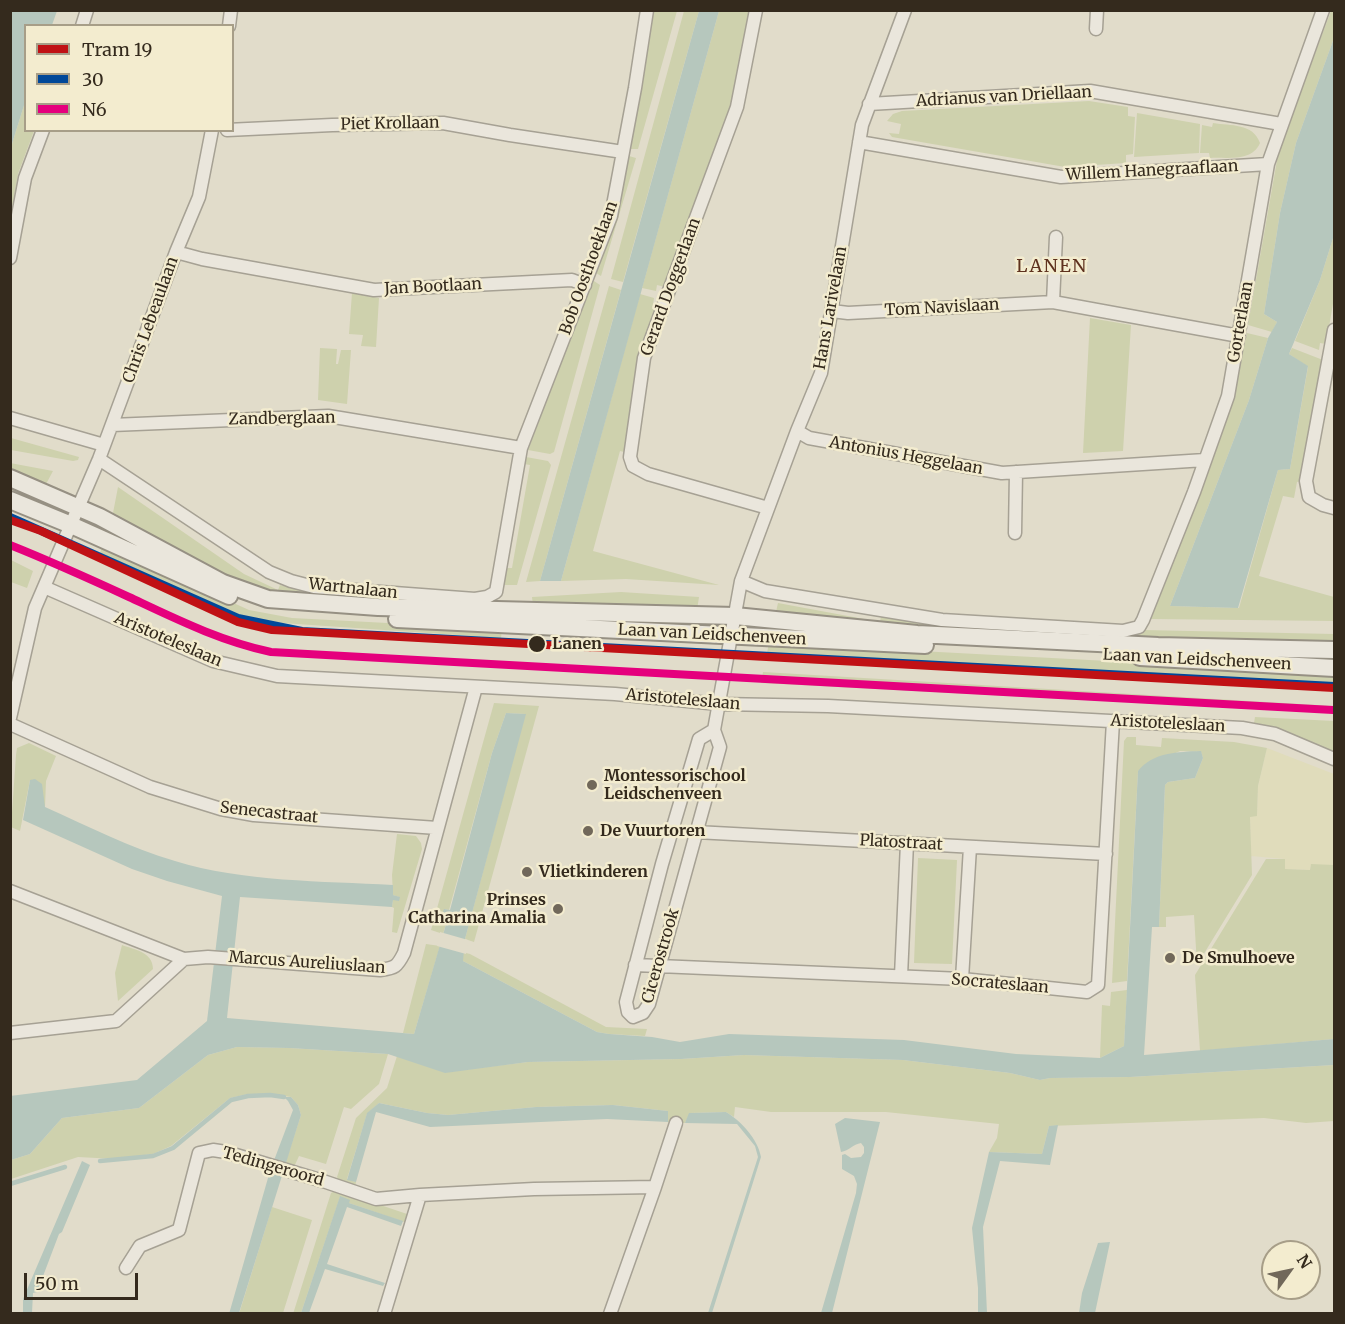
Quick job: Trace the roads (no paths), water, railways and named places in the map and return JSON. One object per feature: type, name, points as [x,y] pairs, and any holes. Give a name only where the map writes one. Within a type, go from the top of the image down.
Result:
[{"type":"street","name":"Bob Oosthoeklaan","points":[[521,448],[611,216],[647,10]]},
{"type":"street","name":"Gerard Doggerlaan","points":[[756,10],[737,108],[644,358],[630,457],[633,466],[648,474],[768,508]]},
{"type":"street","name":"Hans Larivelaan","points":[[732,636],[741,581],[797,430],[821,373],[862,125],[905,10]]},
{"type":"street","points":[[1096,29],[1097,10]]},
{"type":"street","name":"Gorterlaan","points":[[741,581],[765,591],[942,620],[1123,631],[1138,627],[1175,542],[1228,396],[1268,164],[1323,10]]},
{"type":"street","name":"Adrianus van Driellaan","points":[[869,104],[1090,91],[1281,124]]},
{"type":"street","name":"Piet Krollaan","points":[[234,130],[443,123],[623,152]]},
{"type":"street","points":[[10,258],[25,178],[42,132]]},
{"type":"street","name":"Chris Lebeaulaan","points":[[79,507],[199,197],[212,132]]},
{"type":"street","name":"Willem Hanegraaflaan","points":[[859,142],[1060,177],[1268,164]]},
{"type":"street","points":[[1053,302],[1056,237]]},
{"type":"street","name":"Jan Bootlaan","points":[[176,252],[202,259],[374,290],[572,280],[585,285]]},
{"type":"street","name":"Tom Navislaan","points":[[832,311],[848,313],[1053,302],[1239,336]]},
{"type":"street","points":[[1335,330],[1306,481],[1309,497],[1323,505],[1335,508]]},
{"type":"street","name":"Zandberglaan","points":[[112,425],[328,416],[521,448]]},
{"type":"street","points":[[10,418],[104,445]]},
{"type":"street","name":"Antonius Heggelaan","points":[[797,430],[809,438],[1002,473],[1205,460]]},
{"type":"street","name":"Wartnalaan","points":[[99,459],[268,572],[291,581],[314,587],[475,599],[487,597],[496,592],[521,448]]},
{"type":"street","points":[[1015,533],[1016,472]]},
{"type":"street","name":"Laan van Leidschenveen","points":[[10,478],[79,507],[223,583],[268,599],[378,607],[735,616],[917,634],[1158,646],[1335,650]]},
{"type":"street","name":"Laan van Leidschenveen","points":[[10,501],[71,525],[216,592],[271,610],[1335,668]]},
{"type":"street","points":[[10,718],[35,608],[79,507]]},
{"type":"street","name":"Aristoteleslaan","points":[[44,587],[213,661],[277,676],[615,694],[719,704],[828,705],[1242,728],[1275,735],[1335,759]]},
{"type":"street","name":"Cicerostrook","points":[[714,730],[699,739],[662,864],[626,1007],[633,1017],[644,1014],[646,1010],[720,747],[714,730],[732,636]]},
{"type":"street","name":"Marcus Aureliuslaan","points":[[10,891],[184,959],[208,957],[380,970],[394,968],[404,953],[476,687]]},
{"type":"street","name":"Socrateslaan","points":[[635,964],[962,979],[1087,992],[1098,985],[1113,721]]},
{"type":"street","name":"Senecastraat","points":[[10,724],[150,787],[221,809],[254,815],[437,828]]},
{"type":"street","name":"Platostraat","points":[[696,832],[1106,854]]},
{"type":"street","points":[[901,976],[907,843]]},
{"type":"street","points":[[962,979],[970,847]]},
{"type":"street","points":[[10,1033],[116,1021],[184,959]]},
{"type":"street","points":[[610,1314],[676,1123]]},
{"type":"street","name":"Tedingeroord","points":[[126,1268],[140,1246],[179,1230],[199,1153],[213,1150],[270,1165],[376,1199],[534,1189],[655,1187]]},
{"type":"street","points":[[384,1314],[420,1195]]},
{"type":"waterway","points":[[100,1161],[153,1156],[173,1148],[231,1100],[248,1096],[284,1097]]},
{"type":"waterway","points":[[10,1184],[65,1167]]},
{"type":"tram line","name":"19","points":[[10,520],[41,531],[238,622],[272,630],[1334,688]]},
{"type":"place","name":"Lanen","points":[[537,644]]},
{"type":"place","name":"Montessorischool Leidschenveen","points":[[592,785]]},
{"type":"place","name":"De Vuurtoren","points":[[588,831]]},
{"type":"place","name":"Vlietkinderen","points":[[527,872]]},
{"type":"place","name":"Prinses Catharina Amalia","points":[[558,909]]},
{"type":"place","name":"De Smulhoeve","points":[[1170,958]]},
{"type":"district","name":"LANEN","points":[[1052,267]]}]
